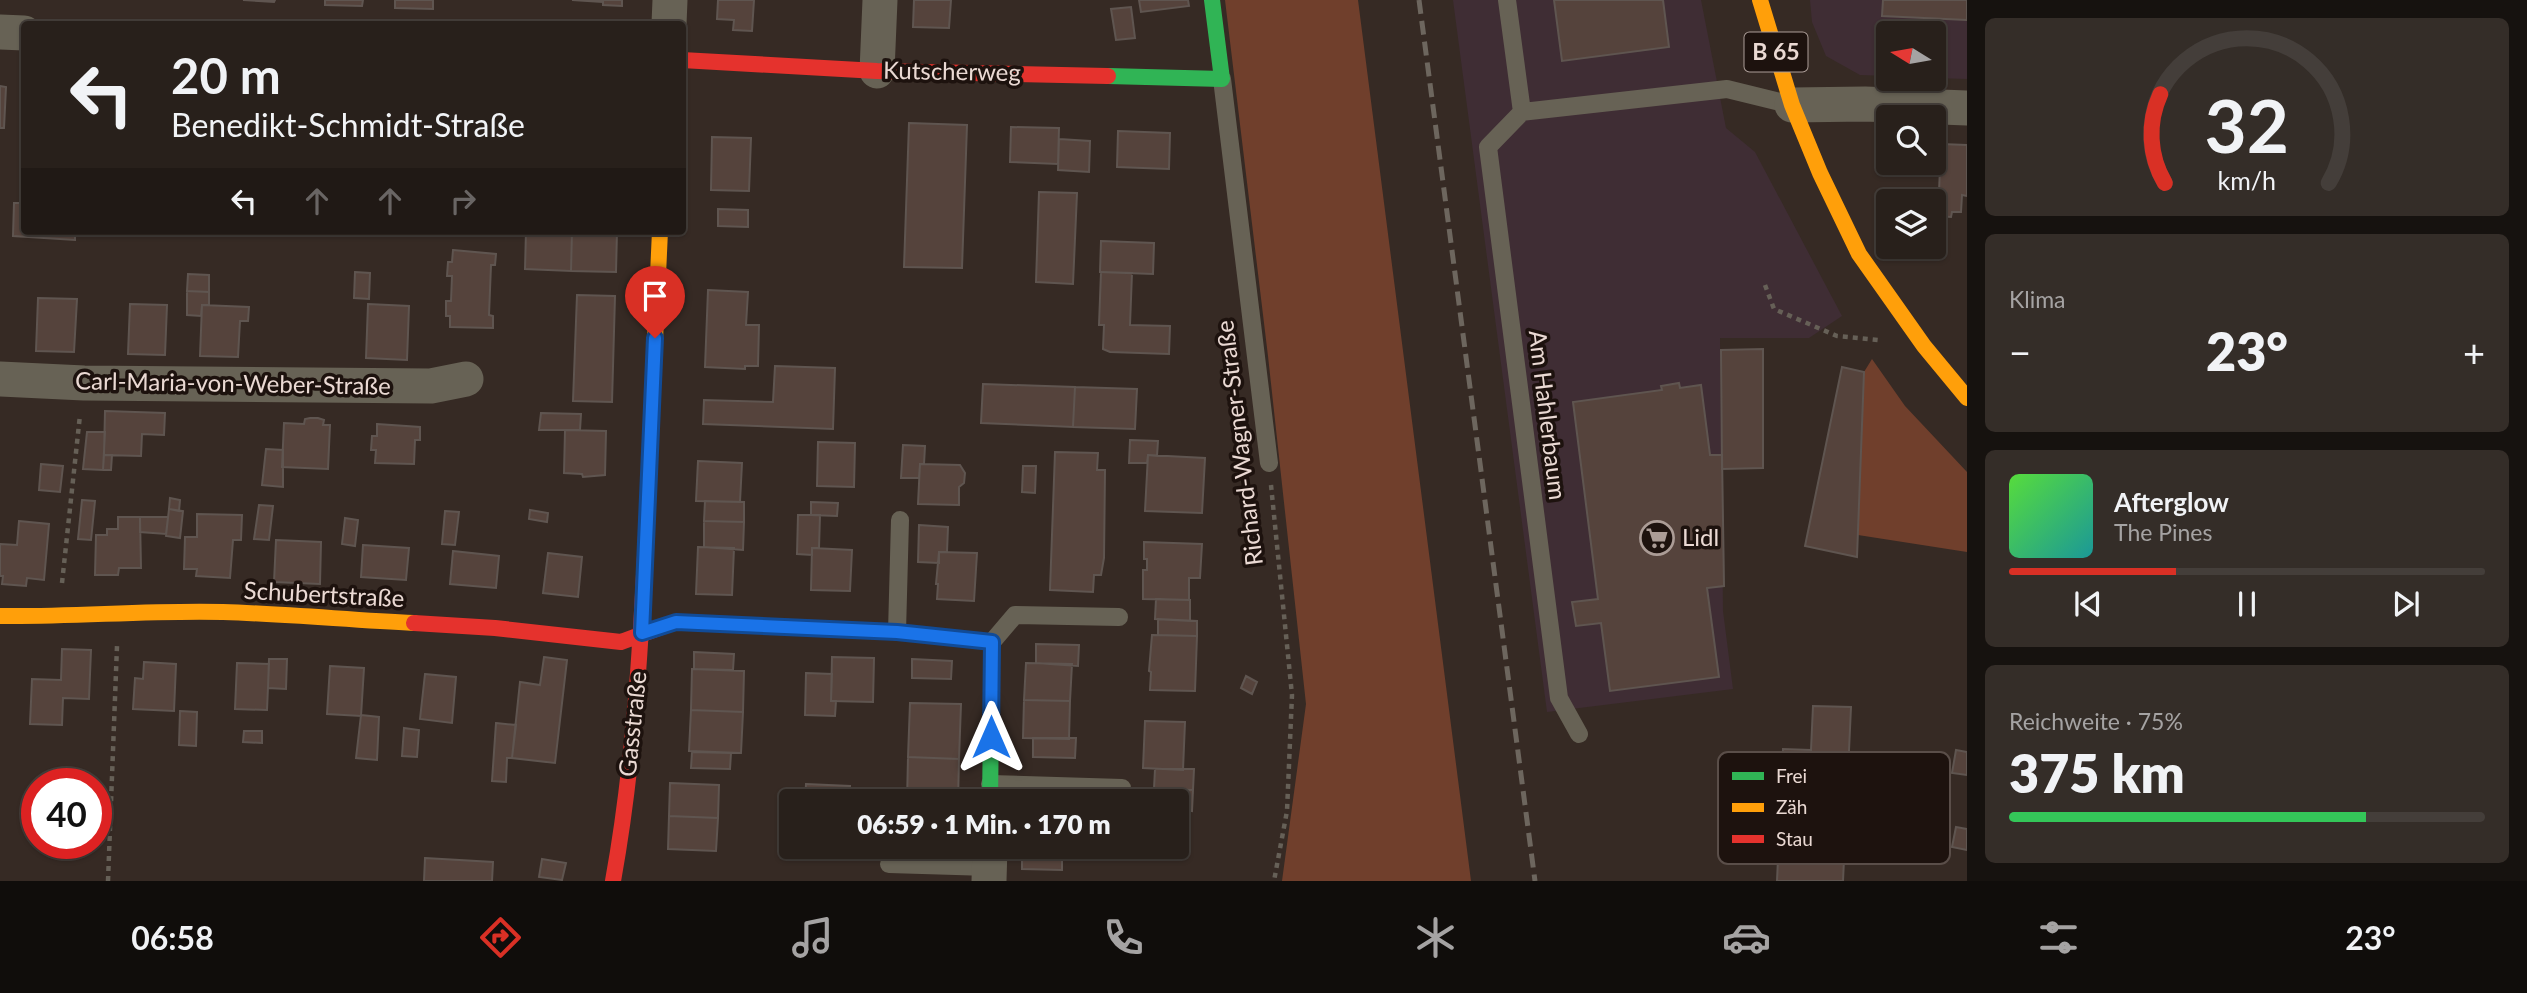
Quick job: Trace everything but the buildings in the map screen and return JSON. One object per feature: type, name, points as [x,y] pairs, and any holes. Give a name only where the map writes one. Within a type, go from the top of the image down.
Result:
[{"type":"street","points":[[669,21],[670,0]]},
{"type":"street","points":[[877,71],[880,0]]},
{"type":"street","name":"Richard-Wagner-Straße","points":[[1212,0],[1222,79]]},
{"type":"street","name":"B 65","points":[[1760,0],[1792,105],[1820,173],[1859,254],[1924,346],[1967,398]]},
{"type":"street","points":[[0,32],[21,33]]},
{"type":"street","name":"Kutscherweg","points":[[686,60],[877,71],[1222,79]]},
{"type":"street","points":[[1792,105],[1865,104],[1967,108]]},
{"type":"street","name":"Gasstraße","points":[[613,881],[621,837],[642,633],[660,235]]},
{"type":"street","name":"Carl-Maria-von-Weber-Straße","points":[[0,380],[431,386],[466,379]]},
{"type":"street","name":"Schubertstraße","points":[[0,616],[223,612],[495,628],[621,642],[676,622],[897,632],[992,642]]},
{"type":"street","points":[[990,789],[992,642]]},
{"type":"lane","points":[[1507,0],[1522,112],[1727,89],[1792,105]]},
{"type":"lane","name":"Richard-Wagner-Straße","points":[[1222,79],[1269,463]]},
{"type":"lane","name":"Am Hahlerbaum","points":[[1522,112],[1488,147],[1559,698],[1578,734]]},
{"type":"lane","points":[[897,632],[900,520]]},
{"type":"lane","points":[[992,642],[1015,615],[1119,617]]},
{"type":"lane","points":[[1096,789],[1122,788]]},
{"type":"lane","points":[[889,864],[989,865]]},
{"type":"path","points":[[1765,285],[1774,309],[1837,336],[1924,346]]},
{"type":"path","points":[[58,617],[84,383]]},
{"type":"path","name":"Richard-Wagner-Straße","points":[[1269,463],[1292,695],[1287,811],[1274,881]]},
{"type":"path","points":[[108,881],[118,613]]},
{"type":"shaded area","points":[[1225,0],[1358,0],[1471,881],[1282,881],[1306,704]]},
{"type":"shaded area","points":[[1453,0],[1701,0],[1726,128],[1755,152],[1842,316],[1809,338],[1720,338],[1723,611],[1733,689],[1547,712]]},
{"type":"shaded area","points":[[1810,0],[1967,0],[1967,79],[1946,78],[1946,21],[1876,21],[1876,76],[1860,75],[1826,56],[1812,22]]},
{"type":"shaded area","points":[[1872,359],[1905,406],[1967,472],[1967,552],[1858,535],[1864,372]]},
{"type":"railway","points":[[1419,0],[1535,881]]},
{"type":"traffic: fast","points":[[1108,76],[1222,79],[1212,0]]},
{"type":"traffic: fast","points":[[812,628],[897,632],[992,642],[990,789]]},
{"type":"traffic: slow","points":[[1760,0],[1792,105],[1820,173],[1859,254],[1924,346],[1967,398]]},
{"type":"traffic: slow","points":[[648,494],[660,235]]},
{"type":"traffic: slow","points":[[0,616],[223,612],[414,623]]},
{"type":"traffic: jam","points":[[686,60],[877,71],[1108,76]]},
{"type":"traffic: jam","points":[[613,881],[633,737],[648,494]]},
{"type":"traffic: jam","points":[[414,623],[495,628],[621,642],[675,622],[812,628]]},
{"type":"place","name":"Lidl","points":[[1657,538]]},
{"type":"route","points":[[655,338],[642,633],[676,622],[897,632],[992,642],[991,737]]}]
